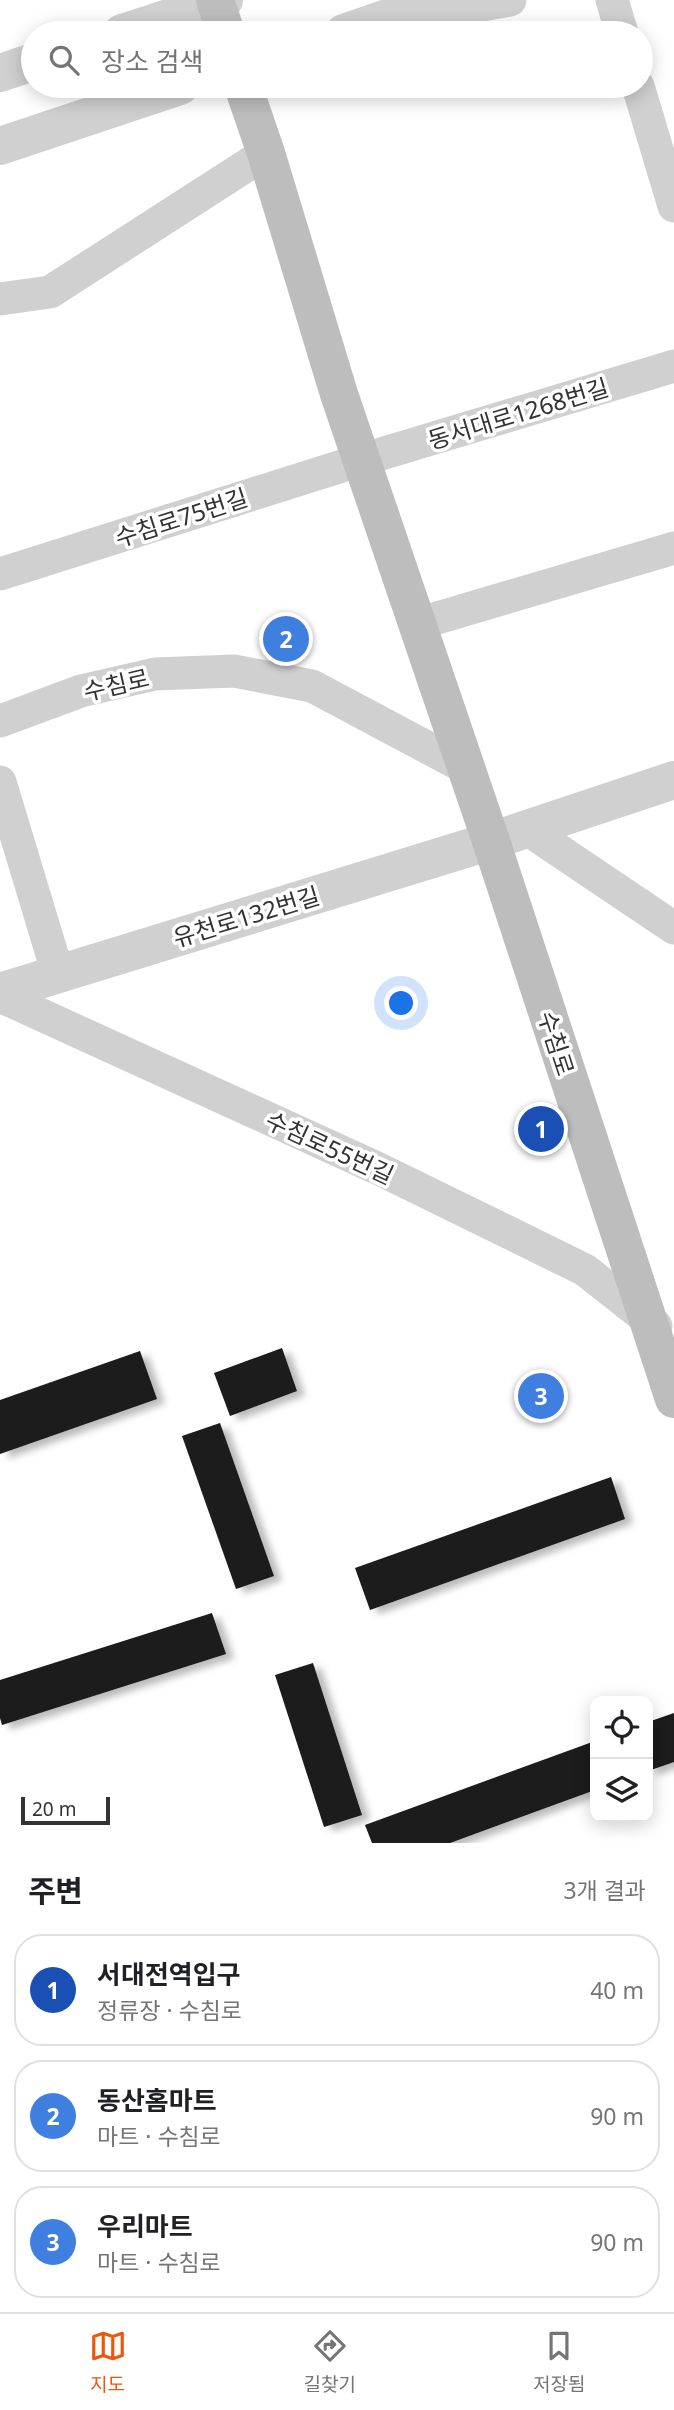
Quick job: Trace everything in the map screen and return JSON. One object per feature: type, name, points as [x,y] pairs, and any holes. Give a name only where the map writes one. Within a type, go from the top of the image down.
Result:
[{"type":"main road","name":"수침로","points":[[247,98],[361,460],[661,1330],[674,1399]]},
{"type":"street","points":[[380,21],[439,0]]},
{"type":"street","points":[[400,21],[510,0]]},
{"type":"street","points":[[612,0],[618,21]]},
{"type":"street","points":[[171,21],[220,9]]},
{"type":"street","points":[[0,73],[21,66]]},
{"type":"street","points":[[0,146],[144,98]]},
{"type":"street","points":[[642,98],[674,206]]},
{"type":"street","points":[[0,299],[50,292],[266,153]]},
{"type":"street","name":"동서대로1268번길","points":[[361,460],[674,366]]},
{"type":"street","name":"수침로75번길","points":[[0,574],[361,460]]},
{"type":"street","points":[[417,624],[674,548]]},
{"type":"street","name":"수침로","points":[[0,722],[81,691],[155,674],[234,671],[312,687],[466,768]]},
{"type":"street","name":"유천로132번길","points":[[0,994],[491,841],[674,780]]},
{"type":"street","points":[[0,782],[58,974]]},
{"type":"street","points":[[527,829],[674,928]]},
{"type":"street","name":"수침로55번길","points":[[0,994],[379,1169],[585,1270],[661,1330]]},
{"type":"building","points":[[282,1348],[297,1391],[230,1416],[214,1373]]},
{"type":"building","points":[[140,1351],[157,1399],[0,1454],[0,1400]]},
{"type":"building","points":[[220,1423],[274,1576],[236,1589],[182,1436]]},
{"type":"building","points":[[611,1477],[625,1519],[370,1610],[355,1568]]},
{"type":"building","points":[[212,1613],[226,1654],[2,1725],[0,1680]]},
{"type":"building","points":[[313,1663],[362,1815],[324,1827],[275,1675]]},
{"type":"building","points":[[674,1713],[674,1762],[653,1769],[653,1759],[653,1720]]},
{"type":"building","points":[[590,1743],[590,1792],[450,1843],[372,1843],[365,1825]]},
{"type":"place","name":"동산홈마트","points":[[286,639]]},
{"type":"place","name":"서대전역입구","points":[[541,1129]]},
{"type":"place","name":"우리마트","points":[[541,1396]]}]
